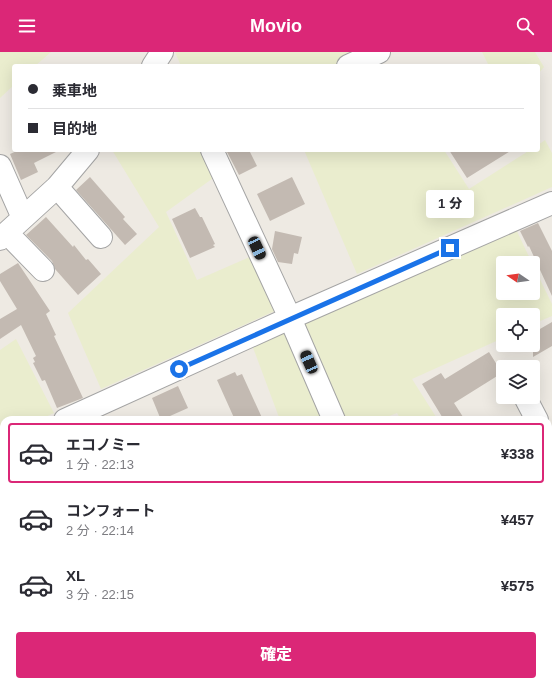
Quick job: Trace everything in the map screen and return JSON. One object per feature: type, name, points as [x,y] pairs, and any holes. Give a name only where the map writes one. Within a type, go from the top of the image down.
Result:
[{"type":"street","points":[[154,64],[162,52]]},
{"type":"street","points":[[166,52],[172,64]]},
{"type":"street","points":[[352,64],[379,52]]},
{"type":"street","points":[[43,270],[4,236],[57,187],[86,152]]},
{"type":"street","points":[[213,152],[290,318],[332,416]]},
{"type":"street","points":[[0,166],[23,218]]},
{"type":"street","points":[[57,187],[101,237]]},
{"type":"street","points":[[74,416],[290,318],[552,203]]},
{"type":"street","points":[[529,404],[535,416]]},
{"type":"green space","points":[[0,52],[51,52],[37,64],[12,64],[12,87],[0,98]]},
{"type":"green space","points":[[175,52],[366,52],[339,64],[180,64]]},
{"type":"green space","points":[[482,52],[535,52],[544,67],[540,72],[540,64],[488,64]]},
{"type":"green space","points":[[545,140],[552,153],[552,187],[357,274],[305,152],[445,152],[469,189],[527,152],[540,152],[540,144]]},
{"type":"green space","points":[[113,152],[205,152],[216,176],[166,212],[197,280],[252,256],[277,310],[101,389],[68,313],[159,227]]},
{"type":"green space","points":[[514,225],[529,256],[496,256],[496,300],[540,300],[540,279],[552,304],[552,316],[540,321],[540,308],[496,308],[496,341],[412,379],[435,416],[399,416],[397,413],[389,416],[339,416],[299,324]]},
{"type":"green space","points":[[287,328],[326,416],[279,416],[252,345]]},
{"type":"green space","points":[[16,339],[54,413],[48,416],[0,416],[0,350]]},
{"type":"building","points":[[14,152],[56,152],[34,163],[38,172],[21,180],[10,154]]},
{"type":"building","points":[[227,152],[250,152],[257,166],[239,175]]},
{"type":"building","points":[[450,152],[509,152],[467,178]]},
{"type":"building","points":[[90,177],[125,217],[123,219],[137,234],[125,245],[76,190]]},
{"type":"building","points":[[292,177],[305,204],[270,221],[257,194]]},
{"type":"building","points":[[195,208],[200,217],[202,217],[215,247],[190,258],[172,219]]},
{"type":"building","points":[[46,217],[73,247],[74,245],[86,260],[88,259],[101,274],[78,295],[55,269],[52,261],[26,235]]},
{"type":"building","points":[[538,223],[552,251],[552,296],[540,270],[540,256],[534,256],[520,231]]},
{"type":"building","points":[[275,231],[302,237],[298,254],[294,253],[292,264],[278,262],[272,249]]},
{"type":"building","points":[[18,263],[50,311],[46,314],[56,335],[54,336],[83,398],[57,408],[45,380],[42,381],[33,363],[35,362],[33,358],[36,356],[21,325],[0,339],[0,319],[17,309],[0,281],[0,274]]},
{"type":"building","points":[[552,322],[552,346],[533,357],[533,352],[540,352],[540,329]]},
{"type":"building","points":[[489,352],[496,363],[496,377],[454,403],[462,416],[442,416],[422,384],[441,373],[445,379]]},
{"type":"building","points":[[235,372],[237,376],[242,374],[261,416],[233,416],[217,380]]},
{"type":"building","points":[[178,386],[188,408],[170,416],[159,416],[152,398]]},
{"type":"route","points":[[179,369],[290,318],[450,248]]}]
